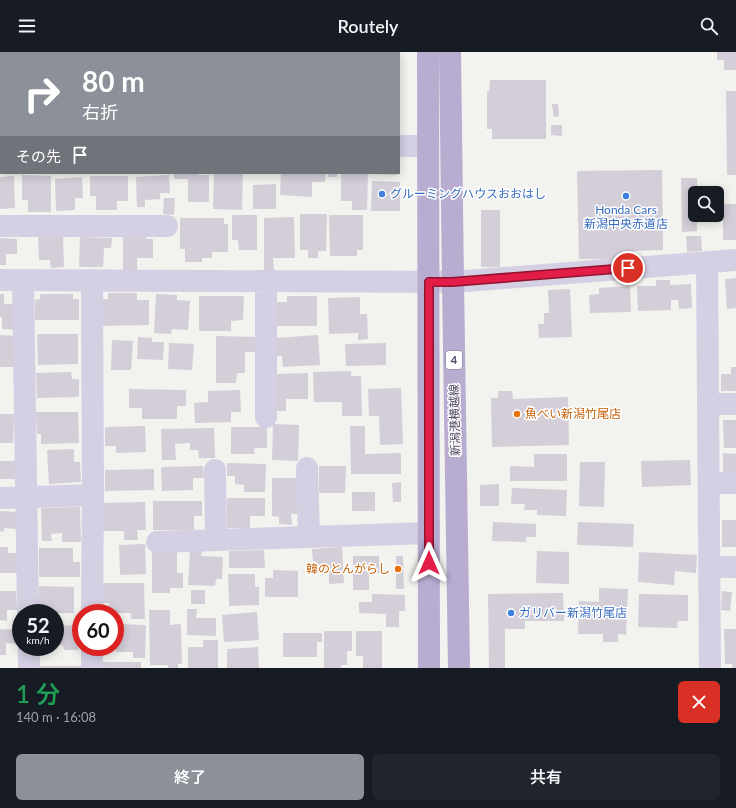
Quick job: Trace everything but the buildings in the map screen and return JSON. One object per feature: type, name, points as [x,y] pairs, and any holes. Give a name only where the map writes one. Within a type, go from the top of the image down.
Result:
[{"type":"main road","name":"4","points":[[428,52],[429,668]]},
{"type":"main road","name":"新潟港横越線","points":[[450,52],[452,282],[459,668]]},
{"type":"street","points":[[400,146],[428,146]]},
{"type":"street","points":[[0,226],[167,226]]},
{"type":"street","points":[[0,280],[452,282],[736,260]]},
{"type":"street","points":[[707,262],[710,668]]},
{"type":"street","points":[[23,280],[28,604]]},
{"type":"street","points":[[92,280],[92,604]]},
{"type":"street","points":[[266,281],[266,417]]},
{"type":"street","points":[[708,404],[736,404]]},
{"type":"street","points":[[307,468],[309,537]]},
{"type":"street","points":[[215,470],[216,540]]},
{"type":"street","points":[[709,483],[736,483]]},
{"type":"street","points":[[0,498],[93,495]]},
{"type":"street","points":[[157,542],[429,533]]},
{"type":"street","points":[[710,567],[736,567]]},
{"type":"street","points":[[29,656],[29,668]]},
{"type":"street","points":[[92,656],[92,668]]},
{"type":"place","name":"グルーミングハウスおおはし","points":[[382,194]]},
{"type":"place","name":"Honda Cars 新潟中央赤道店","points":[[626,196]]},
{"type":"place","name":"魚べい新潟竹尾店","points":[[517,414]]},
{"type":"place","name":"韓のとんがらし","points":[[398,569]]},
{"type":"place","name":"ガリバー新潟竹尾店","points":[[511,613]]},
{"type":"route","points":[[429,563],[429,282],[452,282],[628,268]]}]
